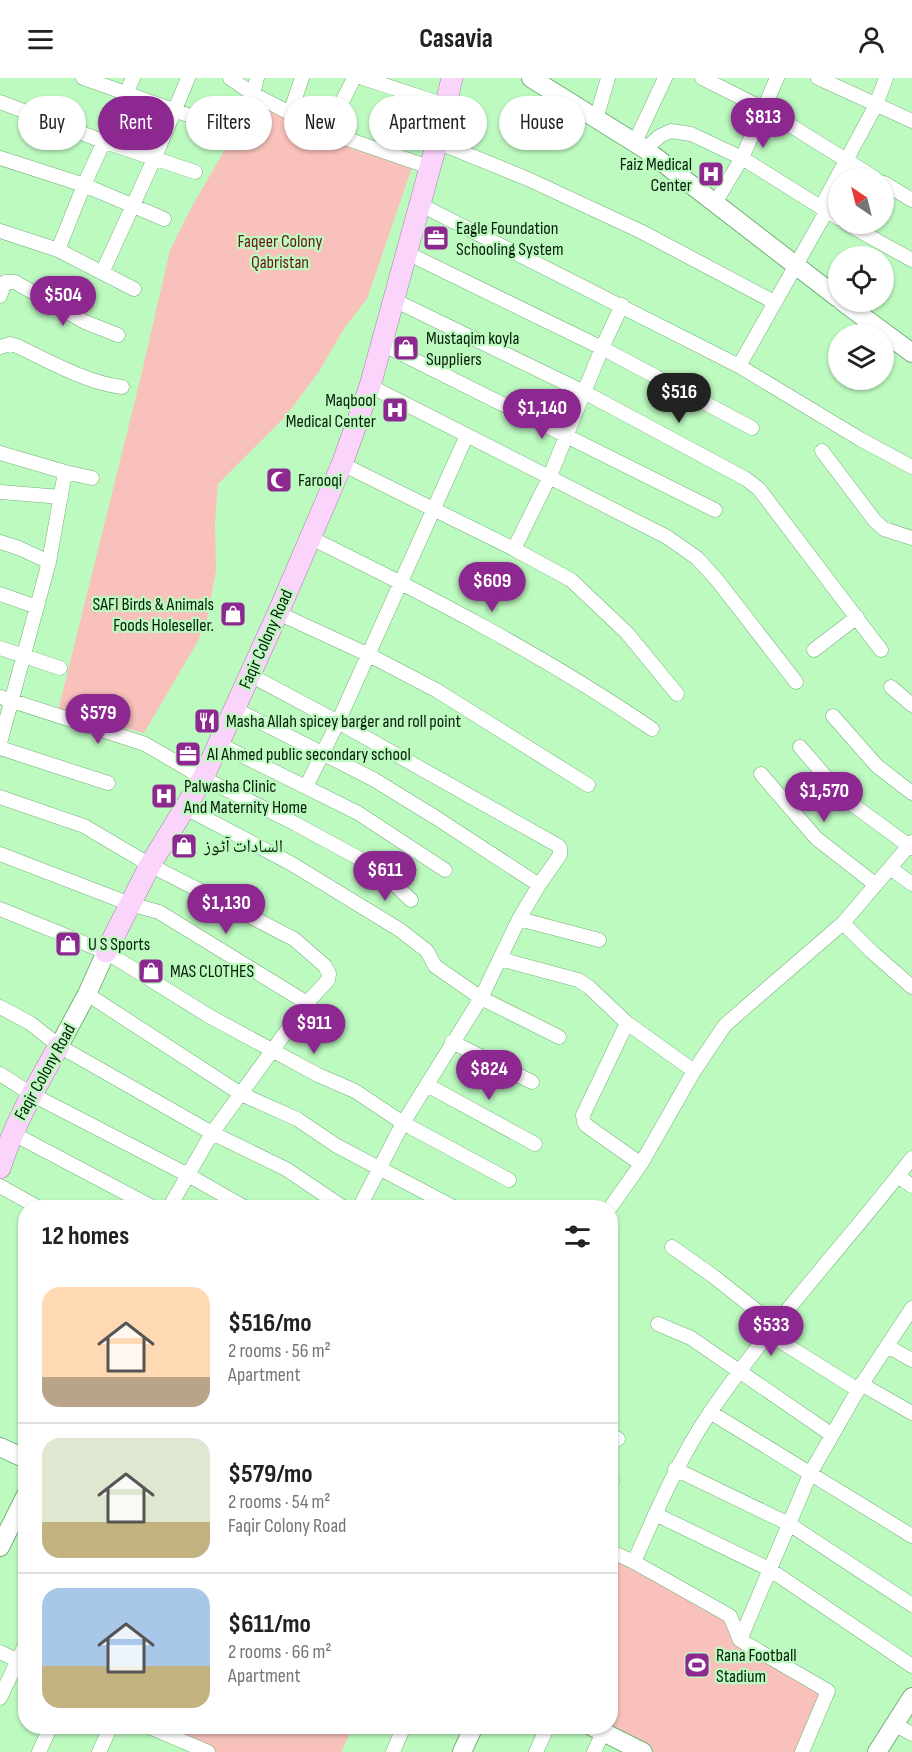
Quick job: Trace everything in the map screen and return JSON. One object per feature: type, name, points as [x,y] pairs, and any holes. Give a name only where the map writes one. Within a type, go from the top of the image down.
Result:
[{"type":"main road","name":"Faqir Colony Road","points":[[447,96],[452,78]]},
{"type":"main road","points":[[531,78],[640,146],[828,289]]},
{"type":"main road","name":"Faqir Colony Road","points":[[0,1168],[12,1133],[31,1094],[87,994],[150,865],[203,778],[342,464],[370,386],[434,150]]},
{"type":"main road","points":[[857,312],[912,353]]},
{"type":"main road","points":[[0,1447],[18,1455]]},
{"type":"main road","points":[[0,1547],[18,1511]]},
{"type":"main road","points":[[877,1752],[911,1699]]},
{"type":"main road","points":[[462,1752],[470,1734]]},
{"type":"main road","points":[[607,1734],[643,1752]]},
{"type":"street","points":[[83,78],[186,115]]},
{"type":"street","points":[[125,96],[134,78]]},
{"type":"street","points":[[102,273],[188,78]]},
{"type":"street","points":[[230,78],[253,94],[284,110]]},
{"type":"street","points":[[253,94],[257,78]]},
{"type":"street","points":[[296,96],[302,78]]},
{"type":"street","points":[[345,96],[354,78]]},
{"type":"street","points":[[363,78],[418,96]]},
{"type":"street","points":[[596,119],[608,78]]},
{"type":"street","points":[[640,146],[665,78]]},
{"type":"street","points":[[702,78],[764,109],[858,168]]},
{"type":"street","points":[[715,203],[742,158],[777,78]]},
{"type":"street","points":[[818,78],[912,121]]},
{"type":"street","points":[[842,168],[876,105],[886,78]]},
{"type":"street","points":[[0,102],[98,139]]},
{"type":"street","points":[[640,146],[671,131],[691,134],[742,158],[828,212]]},
{"type":"street","points":[[357,142],[429,167]]},
{"type":"street","points":[[58,250],[84,185],[101,150]]},
{"type":"street","points":[[132,150],[195,172]]},
{"type":"street","points":[[457,150],[528,179],[632,228],[774,302]]},
{"type":"street","points":[[0,158],[84,185],[164,219]]},
{"type":"street","points":[[894,189],[912,200]]},
{"type":"street","points":[[419,204],[622,305],[738,366],[860,439],[912,467]]},
{"type":"street","points":[[738,366],[796,263],[828,220]]},
{"type":"street","points":[[0,231],[58,250],[134,289]]},
{"type":"street","points":[[865,234],[912,260]]},
{"type":"street","points":[[407,253],[602,348],[752,428]]},
{"type":"street","points":[[0,296],[5,282],[15,282],[85,322],[118,335]]},
{"type":"street","points":[[394,300],[726,466],[759,489],[881,650]]},
{"type":"street","points":[[514,549],[550,476],[622,305]]},
{"type":"street","points":[[0,347],[10,344],[17,346],[86,378],[104,385],[122,387]]},
{"type":"street","points":[[382,344],[714,510]]},
{"type":"street","points":[[370,386],[667,537],[697,558],[717,580],[796,682]]},
{"type":"street","points":[[306,787],[323,755],[467,435]]},
{"type":"street","points":[[822,451],[875,521],[884,529],[912,538]]},
{"type":"street","points":[[0,453],[92,478]]},
{"type":"street","points":[[342,464],[572,580],[627,633],[676,694]]},
{"type":"street","points":[[0,743],[6,699],[24,657],[49,562],[65,472]]},
{"type":"street","points":[[0,492],[61,497]]},
{"type":"street","points":[[309,537],[400,581],[520,646],[609,699],[652,729]]},
{"type":"street","points":[[0,542],[49,562]]},
{"type":"street","points":[[0,594],[37,607]]},
{"type":"street","points":[[278,613],[369,654],[436,690],[588,785]]},
{"type":"street","points":[[814,651],[857,617]]},
{"type":"street","points":[[0,648],[60,668]]},
{"type":"street","points":[[250,675],[558,844],[560,848],[560,855],[538,885],[519,919],[481,998],[403,1123],[363,1200]]},
{"type":"street","points":[[891,687],[912,705]]},
{"type":"street","points":[[6,699],[145,744],[203,778],[294,823],[377,868],[411,900]]},
{"type":"street","points":[[235,709],[373,779],[538,885]]},
{"type":"street","points":[[833,716],[877,766],[912,793]]},
{"type":"street","points":[[219,744],[358,813],[445,870]]},
{"type":"street","points":[[616,1200],[641,1164],[694,1071],[725,1024],[843,923],[911,845],[845,799],[800,747]]},
{"type":"street","points":[[0,748],[108,783]]},
{"type":"street","points":[[761,774],[816,838],[876,885]]},
{"type":"street","points":[[0,797],[84,826],[150,865],[294,939],[325,966],[329,974],[328,980],[307,1004],[212,1133],[174,1200]]},
{"type":"street","points":[[186,807],[292,864],[400,930],[427,951],[435,966],[481,998],[560,1037]]},
{"type":"street","points":[[0,854],[130,904],[159,912],[307,1004]]},
{"type":"street","points":[[890,868],[912,884]]},
{"type":"street","points":[[0,909],[106,952],[209,1016],[318,1075],[355,1091],[403,1123],[509,1180]]},
{"type":"street","points":[[519,919],[599,940]]},
{"type":"street","points":[[843,923],[872,952],[911,983]]},
{"type":"street","points":[[500,959],[578,980],[589,987],[627,1023],[694,1071]]},
{"type":"street","points":[[87,994],[241,1094],[297,1119],[337,1146],[439,1200]]},
{"type":"street","points":[[0,1007],[30,1023],[59,1046],[212,1133],[286,1169],[332,1200]]},
{"type":"street","points":[[627,1023],[583,1115],[587,1126],[641,1164]]},
{"type":"street","points":[[452,1042],[532,1082]]},
{"type":"street","points":[[0,1074],[31,1094],[232,1200]]},
{"type":"street","points":[[428,1085],[536,1144]]},
{"type":"street","points":[[12,1133],[139,1200]]},
{"type":"street","points":[[634,1562],[675,1469],[710,1412],[772,1329],[912,1158]]},
{"type":"street","points":[[898,1176],[912,1186]]},
{"type":"street","points":[[0,1186],[25,1200]]},
{"type":"street","points":[[672,1247],[713,1276],[772,1329],[860,1387],[912,1413]]},
{"type":"street","points":[[740,1640],[811,1472],[860,1387],[912,1308]]},
{"type":"street","points":[[658,1324],[691,1338],[832,1435]]},
{"type":"street","points":[[887,1346],[912,1360]]},
{"type":"street","points":[[710,1412],[912,1536]]},
{"type":"street","points":[[675,1469],[789,1524],[912,1605]]},
{"type":"street","points":[[655,1514],[769,1569],[912,1666]]},
{"type":"street","points":[[618,1555],[730,1616],[740,1640],[828,1691],[802,1752]]},
{"type":"street","points":[[0,1652],[18,1661]]},
{"type":"street","points":[[0,1698],[18,1667]]},
{"type":"street","points":[[894,1724],[912,1734]]},
{"type":"street","points":[[39,1752],[47,1734]]},
{"type":"street","points":[[99,1752],[107,1734]]},
{"type":"street","points":[[168,1734],[208,1752]]},
{"type":"street","points":[[393,1752],[401,1734]]},
{"type":"street","points":[[536,1752],[544,1734]]},
{"type":"street","points":[[594,1752],[596,1734]]},
{"type":"green space","name":"Faqeer Colony Qabristan","points":[[272,109],[284,114],[284,150],[357,150],[357,144],[412,167],[367,299],[345,327],[318,373],[285,417],[218,484],[215,523],[216,571],[207,618],[198,641],[144,733],[58,711],[170,250],[225,150],[272,150]]},
{"type":"green space","name":"Rana Football Stadium","points":[[618,1555],[730,1616],[740,1640],[828,1691],[802,1752],[649,1752],[618,1731]]},
{"type":"green space","points":[[178,1734],[350,1734],[341,1752],[216,1752]]},
{"type":"place","name":"Faiz Medical Center","points":[[711,174]]},
{"type":"place","name":"Eagle Foundation Schooling System","points":[[436,238]]},
{"type":"place","name":"Mustaqim koyla Suppliers","points":[[406,348]]},
{"type":"place","name":"Maqbool Medical Center","points":[[395,410]]},
{"type":"place","name":"Farooqi","points":[[279,480]]},
{"type":"place","name":"SAFI Birds & Animals Foods Holeseller.","points":[[233,614]]},
{"type":"place","name":"Masha Allah spicey barger and roll point","points":[[207,721]]},
{"type":"place","name":"Al Ahmed public secondary school","points":[[188,754]]},
{"type":"place","name":"Palwasha Clinic And Maternity Home","points":[[164,796]]},
{"type":"place","name":"السادات آٹوز","points":[[184,846]]},
{"type":"place","name":"U S Sports","points":[[68,944]]},
{"type":"place","name":"MAS CLOTHES","points":[[151,971]]},
{"type":"place","name":"Rana Football Stadium","points":[[697,1665]]}]
